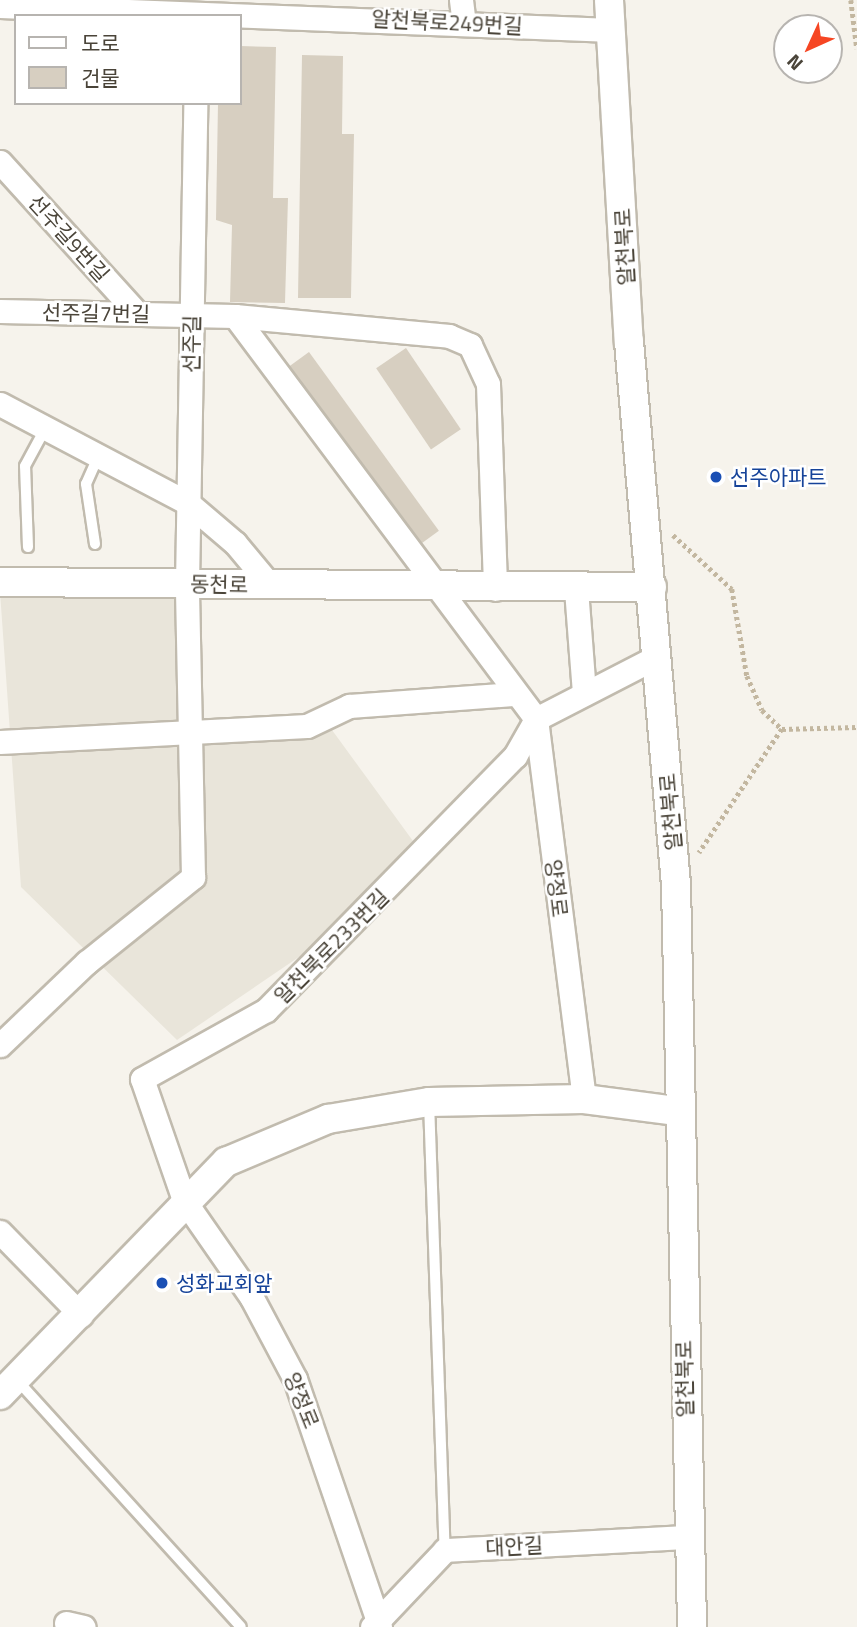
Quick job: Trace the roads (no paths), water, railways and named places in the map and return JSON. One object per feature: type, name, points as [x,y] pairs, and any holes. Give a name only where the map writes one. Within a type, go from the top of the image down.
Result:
[{"type":"street","name":"알천북로","points":[[609,0],[629,342],[648,516],[676,885],[677,1111],[692,1627]]},
{"type":"street","name":"알천북로249번길","points":[[0,6],[463,11],[612,30]]},
{"type":"street","name":"선주길","points":[[0,1045],[87,962],[193,877],[187,584],[195,105]]},
{"type":"street","name":"선주길9번길","points":[[0,162],[138,314]]},
{"type":"street","name":"선주길7번길","points":[[0,311],[191,314]]},
{"type":"street","points":[[191,314],[449,336],[470,345],[488,384],[495,589]]},
{"type":"street","points":[[235,317],[438,588],[513,694],[536,719],[658,656]]},
{"type":"street","points":[[0,404],[48,424],[188,503],[235,543],[270,585]]},
{"type":"street","name":"동천로","points":[[0,582],[495,589],[652,587]]},
{"type":"street","points":[[576,589],[584,694]]},
{"type":"street","points":[[0,742],[189,735],[307,726],[349,706],[513,694]]},
{"type":"street","name":"양정로","points":[[536,719],[584,1100]]},
{"type":"street","name":"알천북로233번길","points":[[184,1200],[142,1079],[266,1010],[515,756],[536,719]]},
{"type":"street","points":[[8,1387],[81,1315],[184,1200],[226,1162],[328,1119],[429,1102],[584,1100],[677,1111]]},
{"type":"street","name":"양정로","points":[[184,1200],[252,1298],[295,1379],[376,1625]]},
{"type":"street","points":[[0,1231],[81,1315]]},
{"type":"street","name":"대안길","points":[[445,1550],[688,1537]]},
{"type":"street","points":[[376,1625],[445,1550]]},
{"type":"lane","points":[[28,548],[25,466],[48,424]]},
{"type":"lane","points":[[95,544],[86,484],[100,452]]},
{"type":"lane","points":[[429,1102],[445,1550]]},
{"type":"lane","points":[[8,1387],[240,1627]]},
{"type":"place","name":"선주아파트","points":[[716,477]]},
{"type":"place","name":"성화교회앞","points":[[162,1283]]}]
